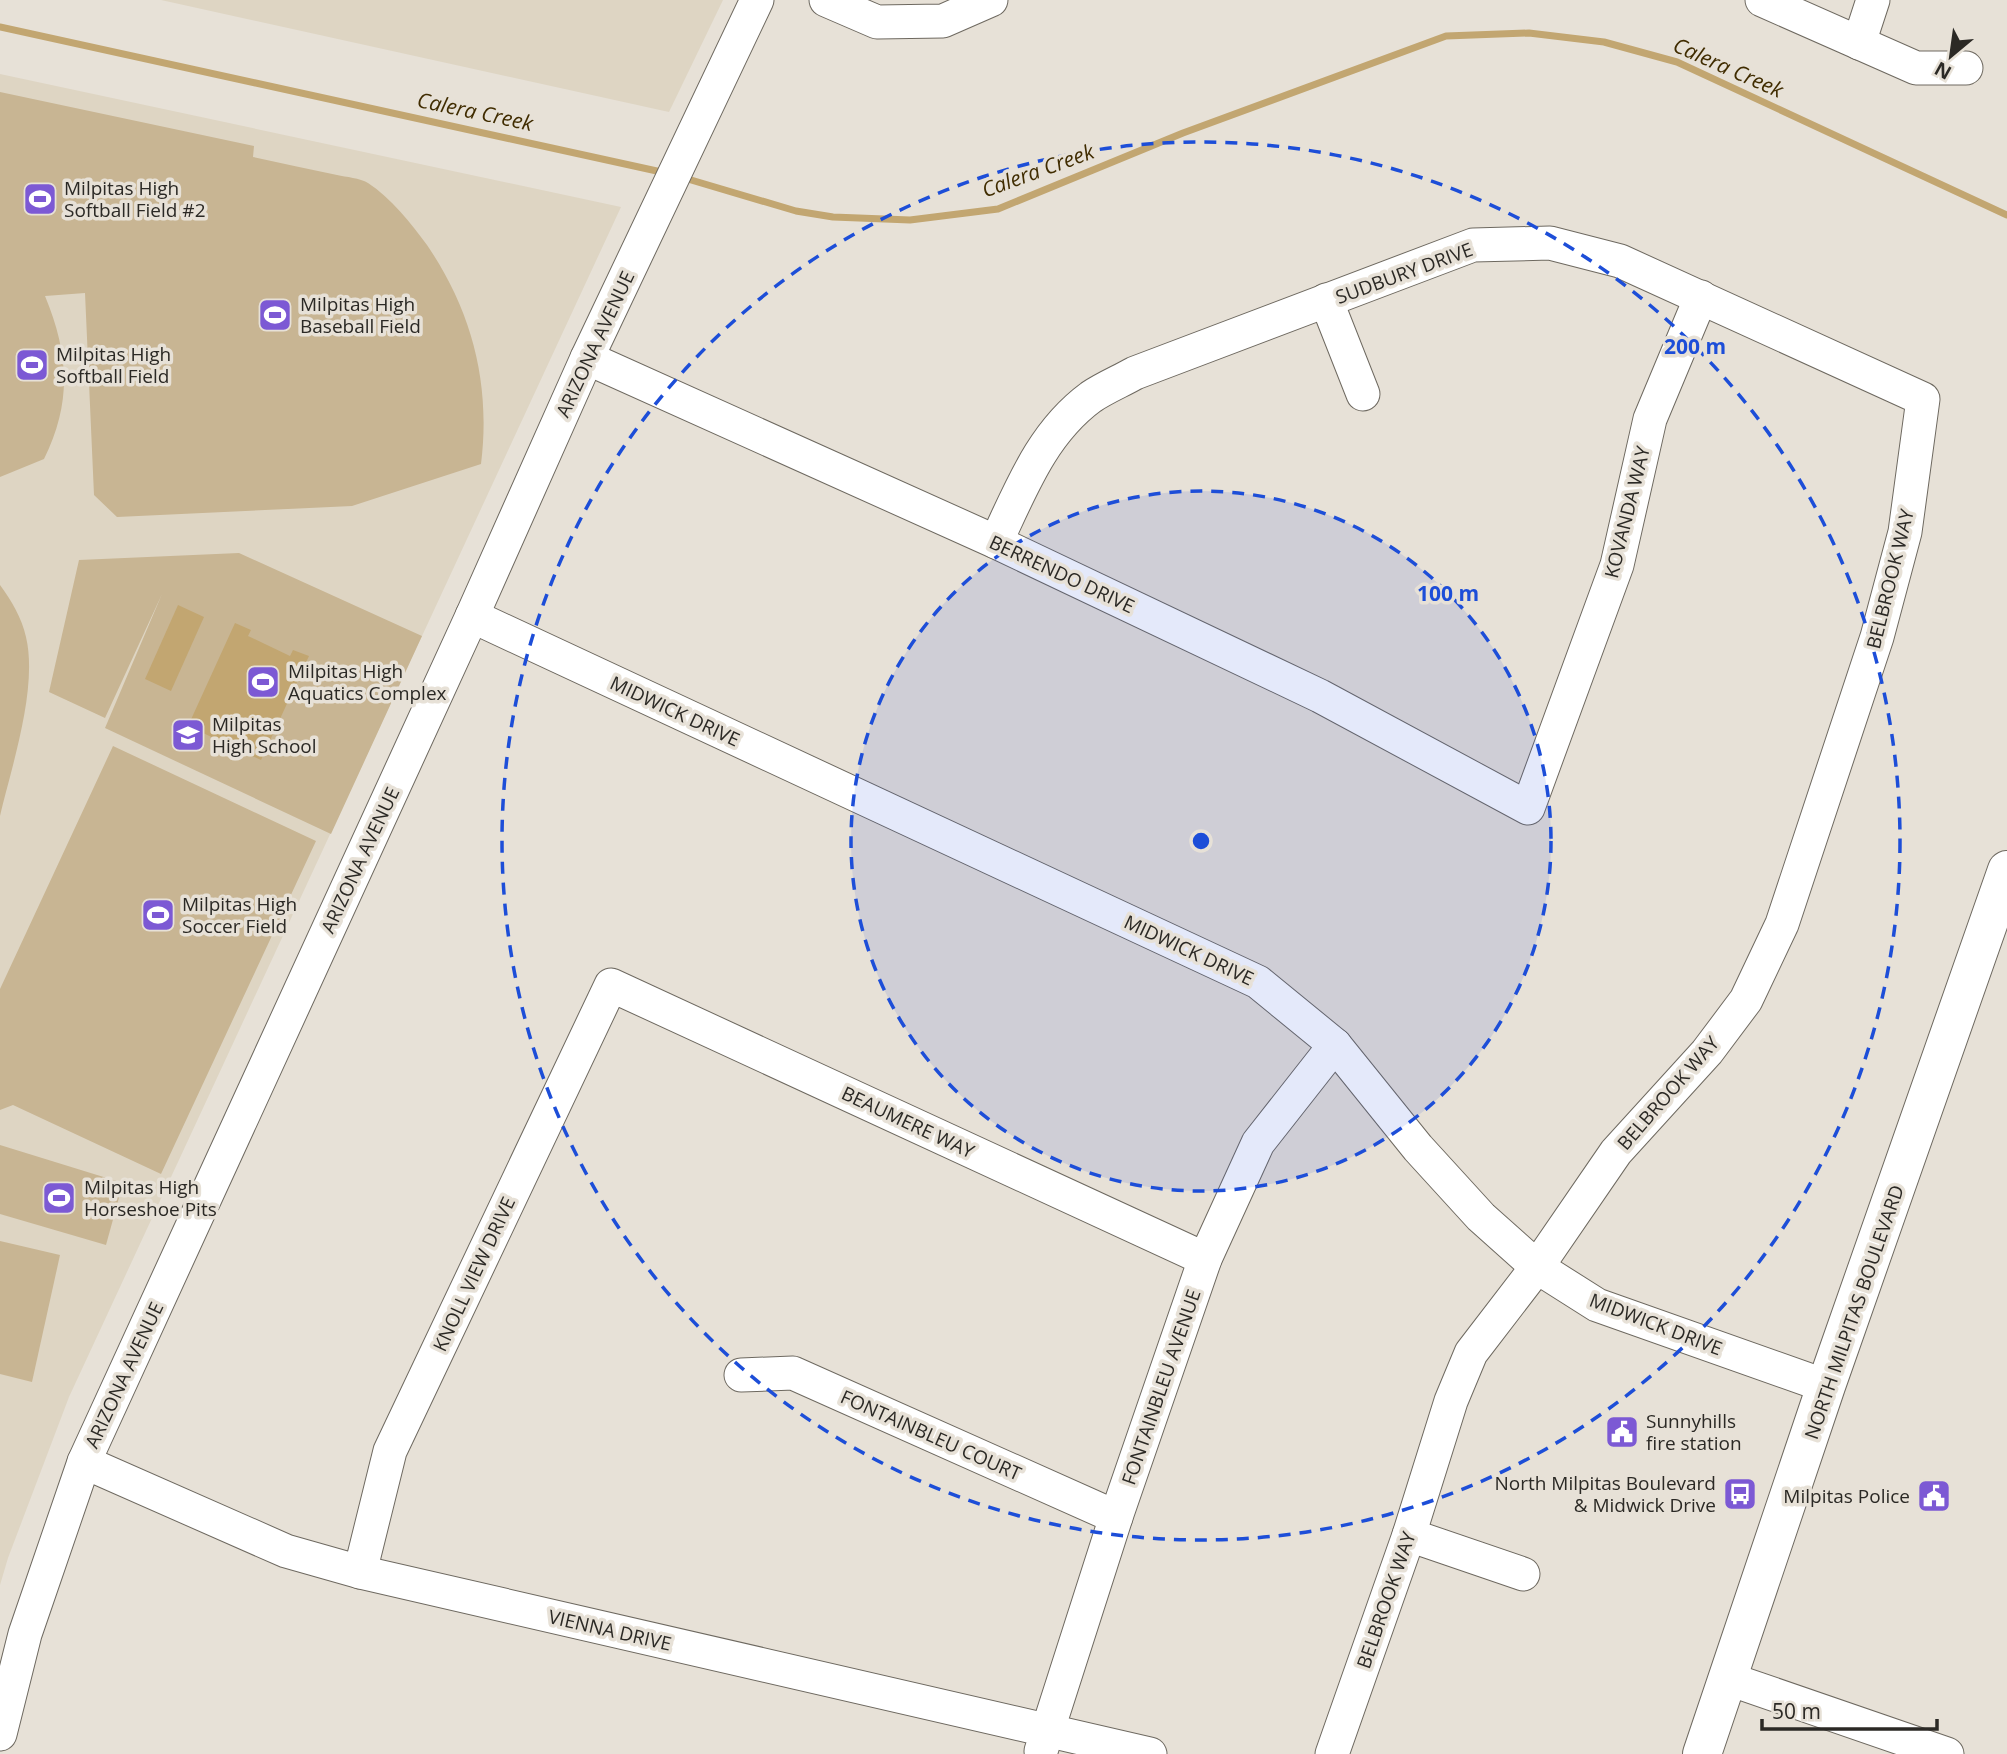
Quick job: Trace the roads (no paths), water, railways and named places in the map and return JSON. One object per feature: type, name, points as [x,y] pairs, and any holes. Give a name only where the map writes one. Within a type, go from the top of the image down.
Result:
[{"type":"main road","name":"NORTH MILPITAS BOULEVARD","points":[[1703,1754],[1826,1387],[2007,870]]},
{"type":"street","name":"ARIZONA AVENUE","points":[[0,1734],[25,1634],[84,1462],[472,616],[587,358],[757,0]]},
{"type":"street","points":[[826,0],[877,22],[943,21],[991,0]]},
{"type":"street","points":[[1762,0],[1916,68],[1966,68]]},
{"type":"street","points":[[1859,43],[1873,0]]},
{"type":"street","name":"SUDBURY DRIVE","points":[[996,542],[1037,458],[1056,429],[1092,397],[1135,373],[1473,246],[1550,243],[1620,261],[1923,399]]},
{"type":"street","name":"KOVANDA WAY","points":[[1528,808],[1617,565],[1650,419],[1700,297]]},
{"type":"street","points":[[1326,300],[1363,394]]},
{"type":"street","name":"BERRENDO DRIVE","points":[[587,358],[996,542],[1320,696],[1528,808]]},
{"type":"street","name":"BELBROOK WAY","points":[[1332,1754],[1409,1535],[1451,1401],[1471,1353],[1537,1267],[1616,1152],[1707,1052],[1746,1000],[1782,924],[1877,637],[1902,545],[1923,399]]},
{"type":"street","name":"MIDWICK DRIVE","points":[[472,616],[1258,982],[1335,1045],[1427,1158],[1481,1217],[1537,1267],[1597,1305],[1826,1387]]},
{"type":"street","name":"BEAUMERE WAY","points":[[611,985],[1205,1259]]},
{"type":"street","name":"KNOLL VIEW DRIVE","points":[[360,1572],[390,1451],[611,985]]},
{"type":"street","name":"FONTAINBLEU AVENUE","points":[[1044,1743],[1116,1517],[1205,1259],[1258,1143],[1335,1045]]},
{"type":"street","name":"FONTAINBLEU COURT","points":[[741,1375],[793,1373],[1116,1517]]},
{"type":"street","name":"VIENNA DRIVE","points":[[84,1462],[286,1551],[360,1572],[1044,1743],[1150,1754]]},
{"type":"street","points":[[1409,1535],[1523,1574]]},
{"type":"street","points":[[1729,1679],[1947,1754]]},
{"type":"waterway","name":"Calera Creek","points":[[0,27],[666,173]]},
{"type":"waterway","name":"Calera Creek","points":[[681,177],[796,211],[833,217],[910,220],[998,209],[1183,133],[1446,36],[1529,33],[1604,42],[1677,62],[2007,215]]},
{"type":"place","name":"Milpitas High Softball Field #2","points":[[40,199]]},
{"type":"place","name":"Milpitas High Baseball Field","points":[[275,315]]},
{"type":"place","name":"Milpitas High Softball Field","points":[[32,365]]},
{"type":"place","name":"Milpitas High Aquatics Complex","points":[[263,682]]},
{"type":"place","name":"Milpitas High School","points":[[188,735]]},
{"type":"place","name":"Milpitas High Soccer Field","points":[[158,915]]},
{"type":"place","name":"Milpitas High Horseshoe Pits","points":[[59,1198]]},
{"type":"place","name":"Sunnyhills fire station","points":[[1622,1432]]},
{"type":"place","name":"North Milpitas Boulevard & Midwick Drive","points":[[1740,1494]]},
{"type":"place","name":"Milpitas Police","points":[[1934,1496]]}]
